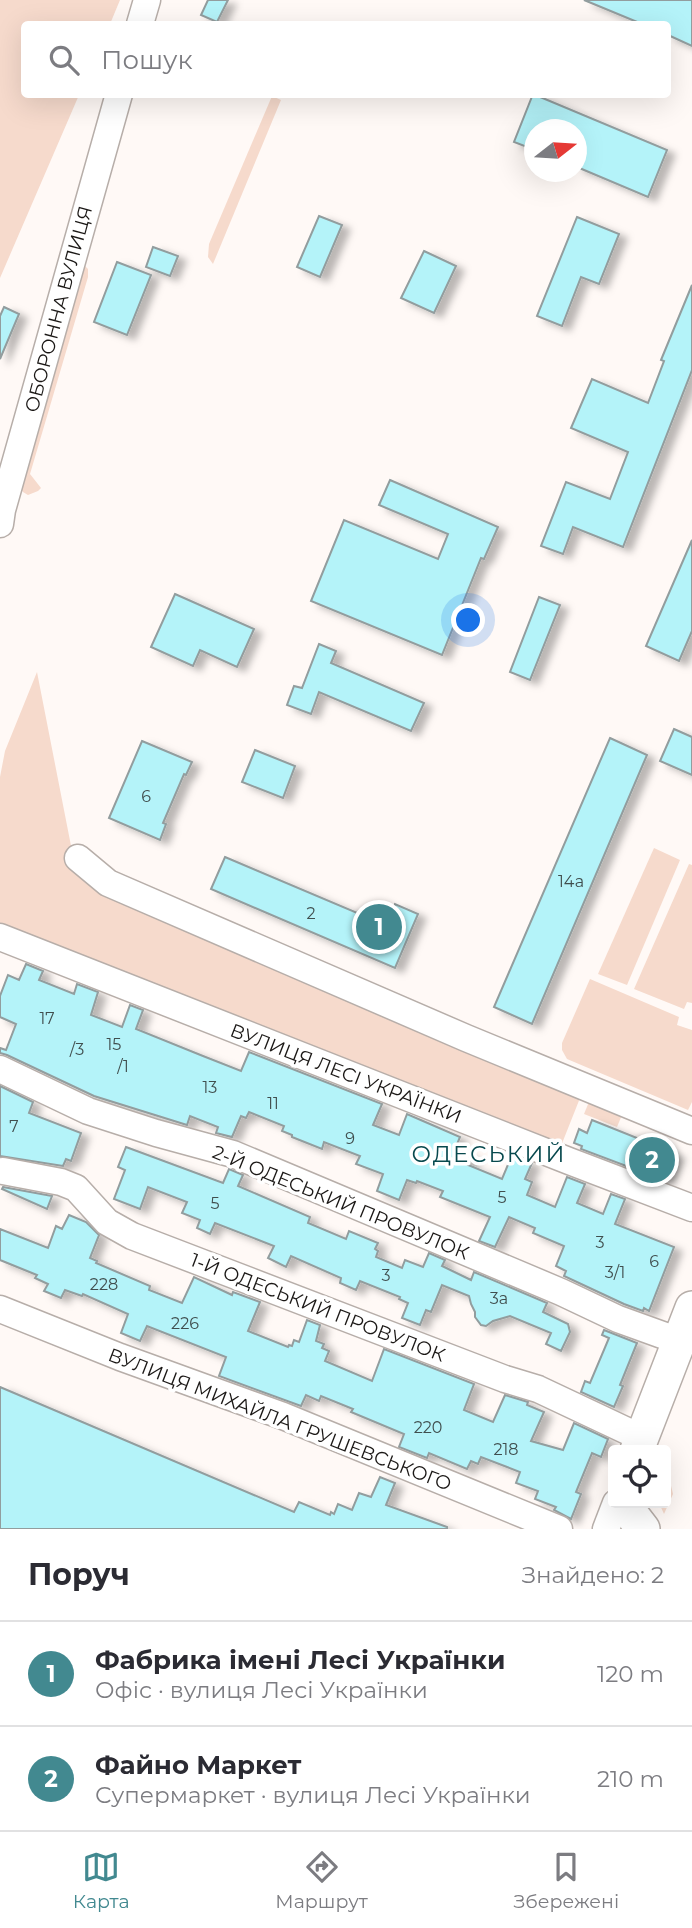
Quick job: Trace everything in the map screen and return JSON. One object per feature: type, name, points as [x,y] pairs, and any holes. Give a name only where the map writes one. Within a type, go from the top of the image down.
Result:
[{"type":"main road","points":[[639,1444],[692,1308]]},
{"type":"main road","points":[[627,1508],[643,1529]]},
{"type":"street","points":[[141,21],[147,0]]},
{"type":"street","name":"ОБОРОННА ВУЛИЦЯ","points":[[0,524],[118,98]]},
{"type":"street","points":[[78,858],[108,883],[490,1048],[692,1131]]},
{"type":"street","name":"ВУЛИЦЯ ЛЕСІ УКРАЇНКИ","points":[[0,937],[692,1208]]},
{"type":"street","name":"2-Й ОДЕСЬКИЙ ПРОВУЛОК","points":[[0,1069],[88,1111],[233,1154],[549,1287],[618,1320],[679,1341]]},
{"type":"street","name":"1-Й ОДЕСЬКИЙ ПРОВУЛОК","points":[[3,1171],[76,1188],[114,1227],[132,1236],[505,1379],[538,1389],[639,1444]]},
{"type":"street","name":"ВУЛИЦЯ МИХАЙЛА ГРУШЕВСЬКОГО","points":[[0,1310],[283,1416],[559,1529]]},
{"type":"street","points":[[606,1529],[614,1508]]},
{"type":"shaded area","points":[[0,0],[120,0],[111,21],[21,21],[21,98],[78,98],[0,278]]},
{"type":"shaded area","points":[[271,98],[281,100],[213,264],[208,257],[209,244]]},
{"type":"shaded area","points":[[82,263],[88,269],[88,277],[30,474],[41,488],[28,495],[19,486]]},
{"type":"shaded area","points":[[37,672],[73,856],[582,1093],[559,1151],[0,932],[0,777],[5,751]]},
{"type":"shaded area","points":[[654,848],[680,860],[627,985],[598,974]]},
{"type":"shaded area","points":[[689,864],[692,865],[692,1003],[687,1002],[684,1009],[634,989]]},
{"type":"shaded area","points":[[590,979],[679,1017],[677,1025],[692,1030],[692,1102],[688,1110],[567,1059],[562,1043]]},
{"type":"shaded area","points":[[591,1097],[624,1110],[617,1127],[584,1114]]},
{"type":"building","points":[[208,0],[228,0],[218,21],[201,15]]},
{"type":"building","points":[[584,0],[692,0],[692,46],[671,36],[671,21],[635,21]]},
{"type":"building","points":[[531,98],[543,98],[667,150],[648,197],[587,171],[587,119],[524,119],[524,146],[514,142]]},
{"type":"building","points":[[319,216],[342,225],[320,277],[297,267]]},
{"type":"building","points":[[577,217],[619,234],[599,284],[581,277],[562,326],[537,316]]},
{"type":"building","points":[[153,247],[178,256],[170,276],[146,267]]},
{"type":"building","points":[[424,251],[456,266],[434,313],[401,298]]},
{"type":"building","points":[[117,262],[151,275],[127,335],[94,322]]},
{"type":"building","points":[[692,285],[692,370],[623,547],[573,527],[563,554],[541,546],[566,482],[610,499],[628,452],[571,428],[592,379],[648,403],[664,361],[661,360]]},
{"type":"building","points":[[4,307],[19,314],[0,359],[0,316]]},
{"type":"building","points":[[390,480],[498,527],[484,559],[481,558],[442,655],[311,601],[344,520],[438,559],[448,534],[379,505]]},
{"type":"building","points":[[692,540],[692,631],[679,661],[646,646]]},
{"type":"building","points":[[175,594],[254,629],[237,667],[200,650],[193,666],[151,647]]},
{"type":"building","points":[[539,597],[560,605],[530,680],[510,672]]},
{"type":"building","points":[[319,644],[336,651],[331,663],[424,703],[411,731],[319,692],[311,714],[287,705],[294,686],[302,688]]},
{"type":"building","points":[[674,729],[692,737],[692,775],[660,761]]},
{"type":"building","points":[[610,738],[647,755],[532,1024],[494,1007]]},
{"type":"building","points":[[142,741],[192,762],[163,823],[166,824],[160,840],[109,818]]},
{"type":"building","points":[[255,750],[295,766],[283,798],[242,782]]},
{"type":"building","points":[[225,857],[376,921],[382,907],[393,911],[395,904],[418,914],[395,968],[211,889]]},
{"type":"building","points":[[26,964],[43,971],[39,980],[74,994],[77,984],[98,992],[91,1015],[122,1027],[130,1005],[143,1010],[136,1029],[241,1071],[249,1052],[382,1104],[373,1125],[399,1135],[407,1114],[460,1137],[455,1149],[472,1156],[468,1165],[502,1179],[512,1155],[532,1163],[525,1179],[532,1182],[527,1195],[555,1207],[567,1177],[585,1184],[577,1203],[603,1214],[611,1194],[625,1199],[615,1224],[674,1247],[649,1311],[624,1304],[564,1276],[566,1271],[556,1266],[564,1246],[533,1233],[535,1228],[509,1217],[495,1247],[479,1241],[490,1217],[440,1197],[443,1191],[407,1180],[399,1200],[377,1191],[383,1174],[356,1164],[360,1156],[324,1142],[322,1149],[282,1131],[284,1126],[249,1112],[246,1118],[241,1116],[232,1137],[216,1133],[218,1127],[190,1116],[187,1125],[94,1096],[0,1053],[0,1048],[6,1050],[16,1024],[0,1017],[0,996],[8,975],[19,980]]},
{"type":"building","points":[[0,1086],[33,1102],[29,1113],[81,1133],[71,1161],[66,1159],[63,1166],[0,1156]]},
{"type":"building","points":[[592,1120],[677,1154],[666,1181],[581,1149],[582,1146],[574,1143],[579,1129],[587,1133]]},
{"type":"building","points":[[126,1147],[223,1183],[229,1169],[243,1175],[238,1186],[310,1217],[308,1223],[346,1239],[349,1231],[378,1243],[375,1249],[378,1251],[376,1257],[402,1268],[405,1260],[423,1267],[429,1253],[445,1260],[442,1266],[471,1280],[474,1272],[547,1303],[543,1312],[568,1324],[570,1332],[561,1351],[546,1344],[551,1333],[510,1316],[486,1326],[481,1325],[475,1317],[469,1296],[442,1285],[431,1312],[426,1310],[420,1325],[402,1318],[408,1303],[399,1299],[400,1297],[360,1281],[356,1290],[340,1283],[341,1278],[291,1256],[286,1267],[268,1258],[274,1246],[215,1223],[210,1234],[197,1228],[200,1220],[182,1213],[187,1202],[148,1187],[140,1209],[114,1199],[125,1170],[118,1167]]},
{"type":"building","points":[[3,1187],[52,1196],[47,1209],[2,1189]]},
{"type":"building","points":[[69,1215],[86,1222],[99,1235],[90,1258],[150,1286],[149,1290],[182,1303],[194,1277],[232,1295],[233,1292],[260,1302],[248,1331],[288,1347],[292,1346],[294,1340],[299,1342],[307,1320],[320,1325],[316,1341],[324,1344],[322,1348],[329,1351],[325,1361],[372,1381],[384,1349],[474,1384],[464,1410],[493,1422],[505,1395],[528,1402],[527,1405],[544,1412],[531,1441],[563,1450],[574,1423],[608,1439],[601,1457],[592,1453],[576,1492],[581,1494],[571,1519],[554,1510],[556,1507],[535,1499],[538,1491],[516,1483],[520,1472],[481,1457],[478,1464],[471,1461],[467,1469],[429,1453],[427,1458],[399,1447],[404,1434],[321,1396],[319,1401],[306,1395],[301,1406],[219,1376],[226,1357],[147,1326],[140,1341],[121,1333],[128,1314],[83,1294],[82,1296],[65,1290],[61,1298],[44,1291],[48,1284],[35,1278],[37,1275],[0,1260],[0,1229],[48,1248],[56,1226],[62,1229]]},
{"type":"building","points":[[604,1330],[637,1343],[614,1407],[581,1392],[585,1381],[590,1383],[609,1338],[602,1335]]},
{"type":"building","points":[[0,1387],[294,1512],[299,1502],[330,1515],[331,1512],[334,1514],[338,1504],[352,1510],[359,1493],[371,1497],[380,1477],[395,1483],[386,1505],[447,1529],[0,1529]]},
{"type":"place","name":"Фабрика імені Лесі Українки","points":[[379,927]]},
{"type":"place","name":"Файно Маркет","points":[[652,1160]]},
{"type":"district","name":"ОДЕСЬКИЙ","points":[[489,1154]]}]
